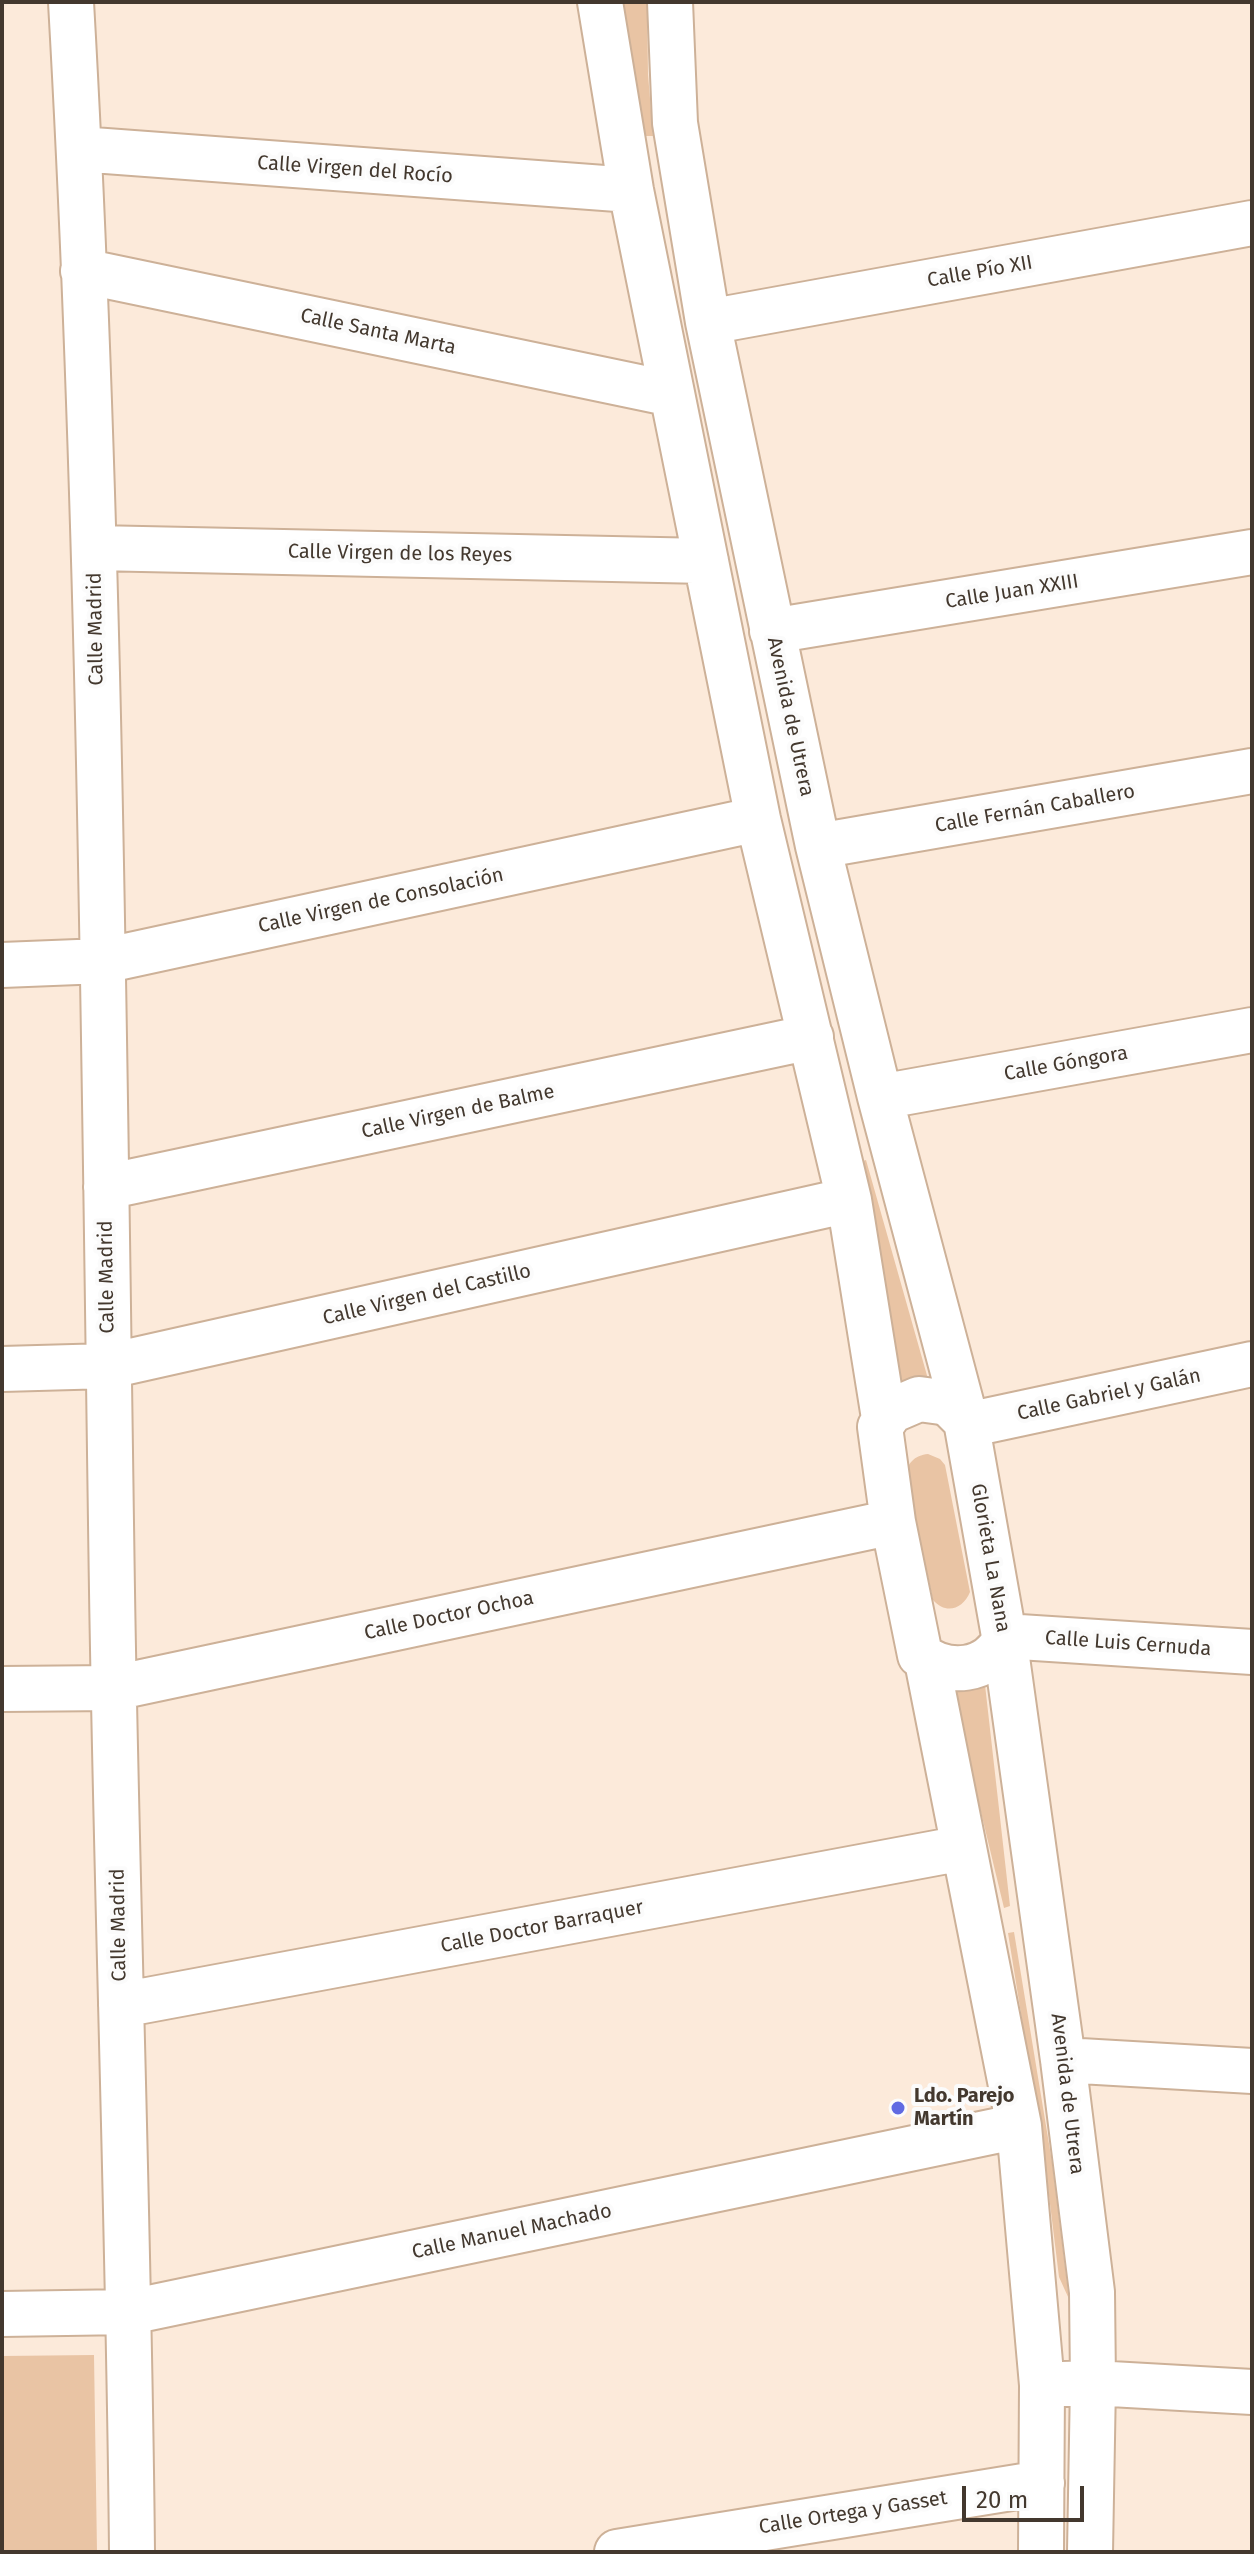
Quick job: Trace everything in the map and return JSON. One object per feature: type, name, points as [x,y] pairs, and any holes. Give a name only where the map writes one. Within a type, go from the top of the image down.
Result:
[{"type":"street","name":"Calle Madrid","points":[[71,2],[95,548],[114,1688],[130,2312],[132,2552]]},
{"type":"street","points":[[600,2],[631,190],[758,819],[849,1200],[884,1418],[880,1432],[893,1522],[920,1655],[927,1661],[1019,2126],[1042,2385],[1041,2552]]},
{"type":"street","name":"Avenida de Utrera","points":[[670,2],[675,123],[708,322],[772,631],[818,846],[966,1423]]},
{"type":"street","name":"Calle Virgen del Rocío","points":[[79,149],[631,190]]},
{"type":"street","name":"Calle Pío XII","points":[[708,322],[1252,223]]},
{"type":"street","name":"Calle Santa Marta","points":[[83,271],[672,394]]},
{"type":"street","name":"Calle Virgen de los Reyes","points":[[95,548],[706,561]]},
{"type":"street","name":"Calle Juan XXIII","points":[[772,631],[1252,552]]},
{"type":"street","name":"Calle Fernán Caballero","points":[[818,846],[1252,771]]},
{"type":"street","name":"Calle Virgen de Consolación","points":[[2,965],[103,961],[758,819]]},
{"type":"street","name":"Calle Góngora","points":[[880,1097],[1252,1030]]},
{"type":"street","name":"Calle Virgen de Balme","points":[[106,1187],[811,1037]]},
{"type":"street","name":"Calle Virgen del Castillo","points":[[2,1369],[109,1366],[849,1200]]},
{"type":"street","name":"Calle Gabriel y Galán","points":[[966,1423],[1252,1364]]},
{"type":"street","points":[[884,1418],[903,1404],[924,1399],[950,1405],[966,1423]]},
{"type":"street","name":"Glorieta La Nana","points":[[927,1661],[938,1667],[953,1669],[978,1666],[994,1656],[1005,1638],[966,1423]]},
{"type":"street","name":"Calle Doctor Ochoa","points":[[2,1689],[114,1688],[893,1522]]},
{"type":"street","name":"Avenida de Utrera","points":[[1005,1638],[1092,2292],[1090,2552]]},
{"type":"street","name":"Calle Luis Cernuda","points":[[1005,1638],[1252,1652]]},
{"type":"street","name":"Calle Doctor Barraquer","points":[[121,2005],[963,1848]]},
{"type":"street","points":[[1063,2060],[1252,2071]]},
{"type":"street","name":"Calle Manuel Machado","points":[[2,2314],[130,2312],[1019,2126]]},
{"type":"street","points":[[1042,2385],[1093,2383],[1252,2392]]},
{"type":"street","name":"Calle Ortega y Gasset","points":[[617,2552],[1042,2483]]},
{"type":"shaded area","points":[[619,2],[647,2],[653,136],[644,136]]},
{"type":"shaded area","points":[[866,1160],[928,1379],[894,1383],[856,1163]]},
{"type":"shaded area","points":[[928,1454],[945,1465],[970,1592],[963,1603],[949,1609],[933,1600],[907,1478],[912,1461]]},
{"type":"shaded area","points":[[984,1676],[1010,1906],[1004,1908],[950,1683]]},
{"type":"shaded area","points":[[1014,1932],[1052,2162],[1069,2299],[1059,2277],[1045,2163],[1008,1933]]},
{"type":"shaded area","points":[[94,2355],[97,2552],[2,2552],[2,2356]]},
{"type":"place","name":"Ldo. Parejo Martín","points":[[898,2108]]}]
